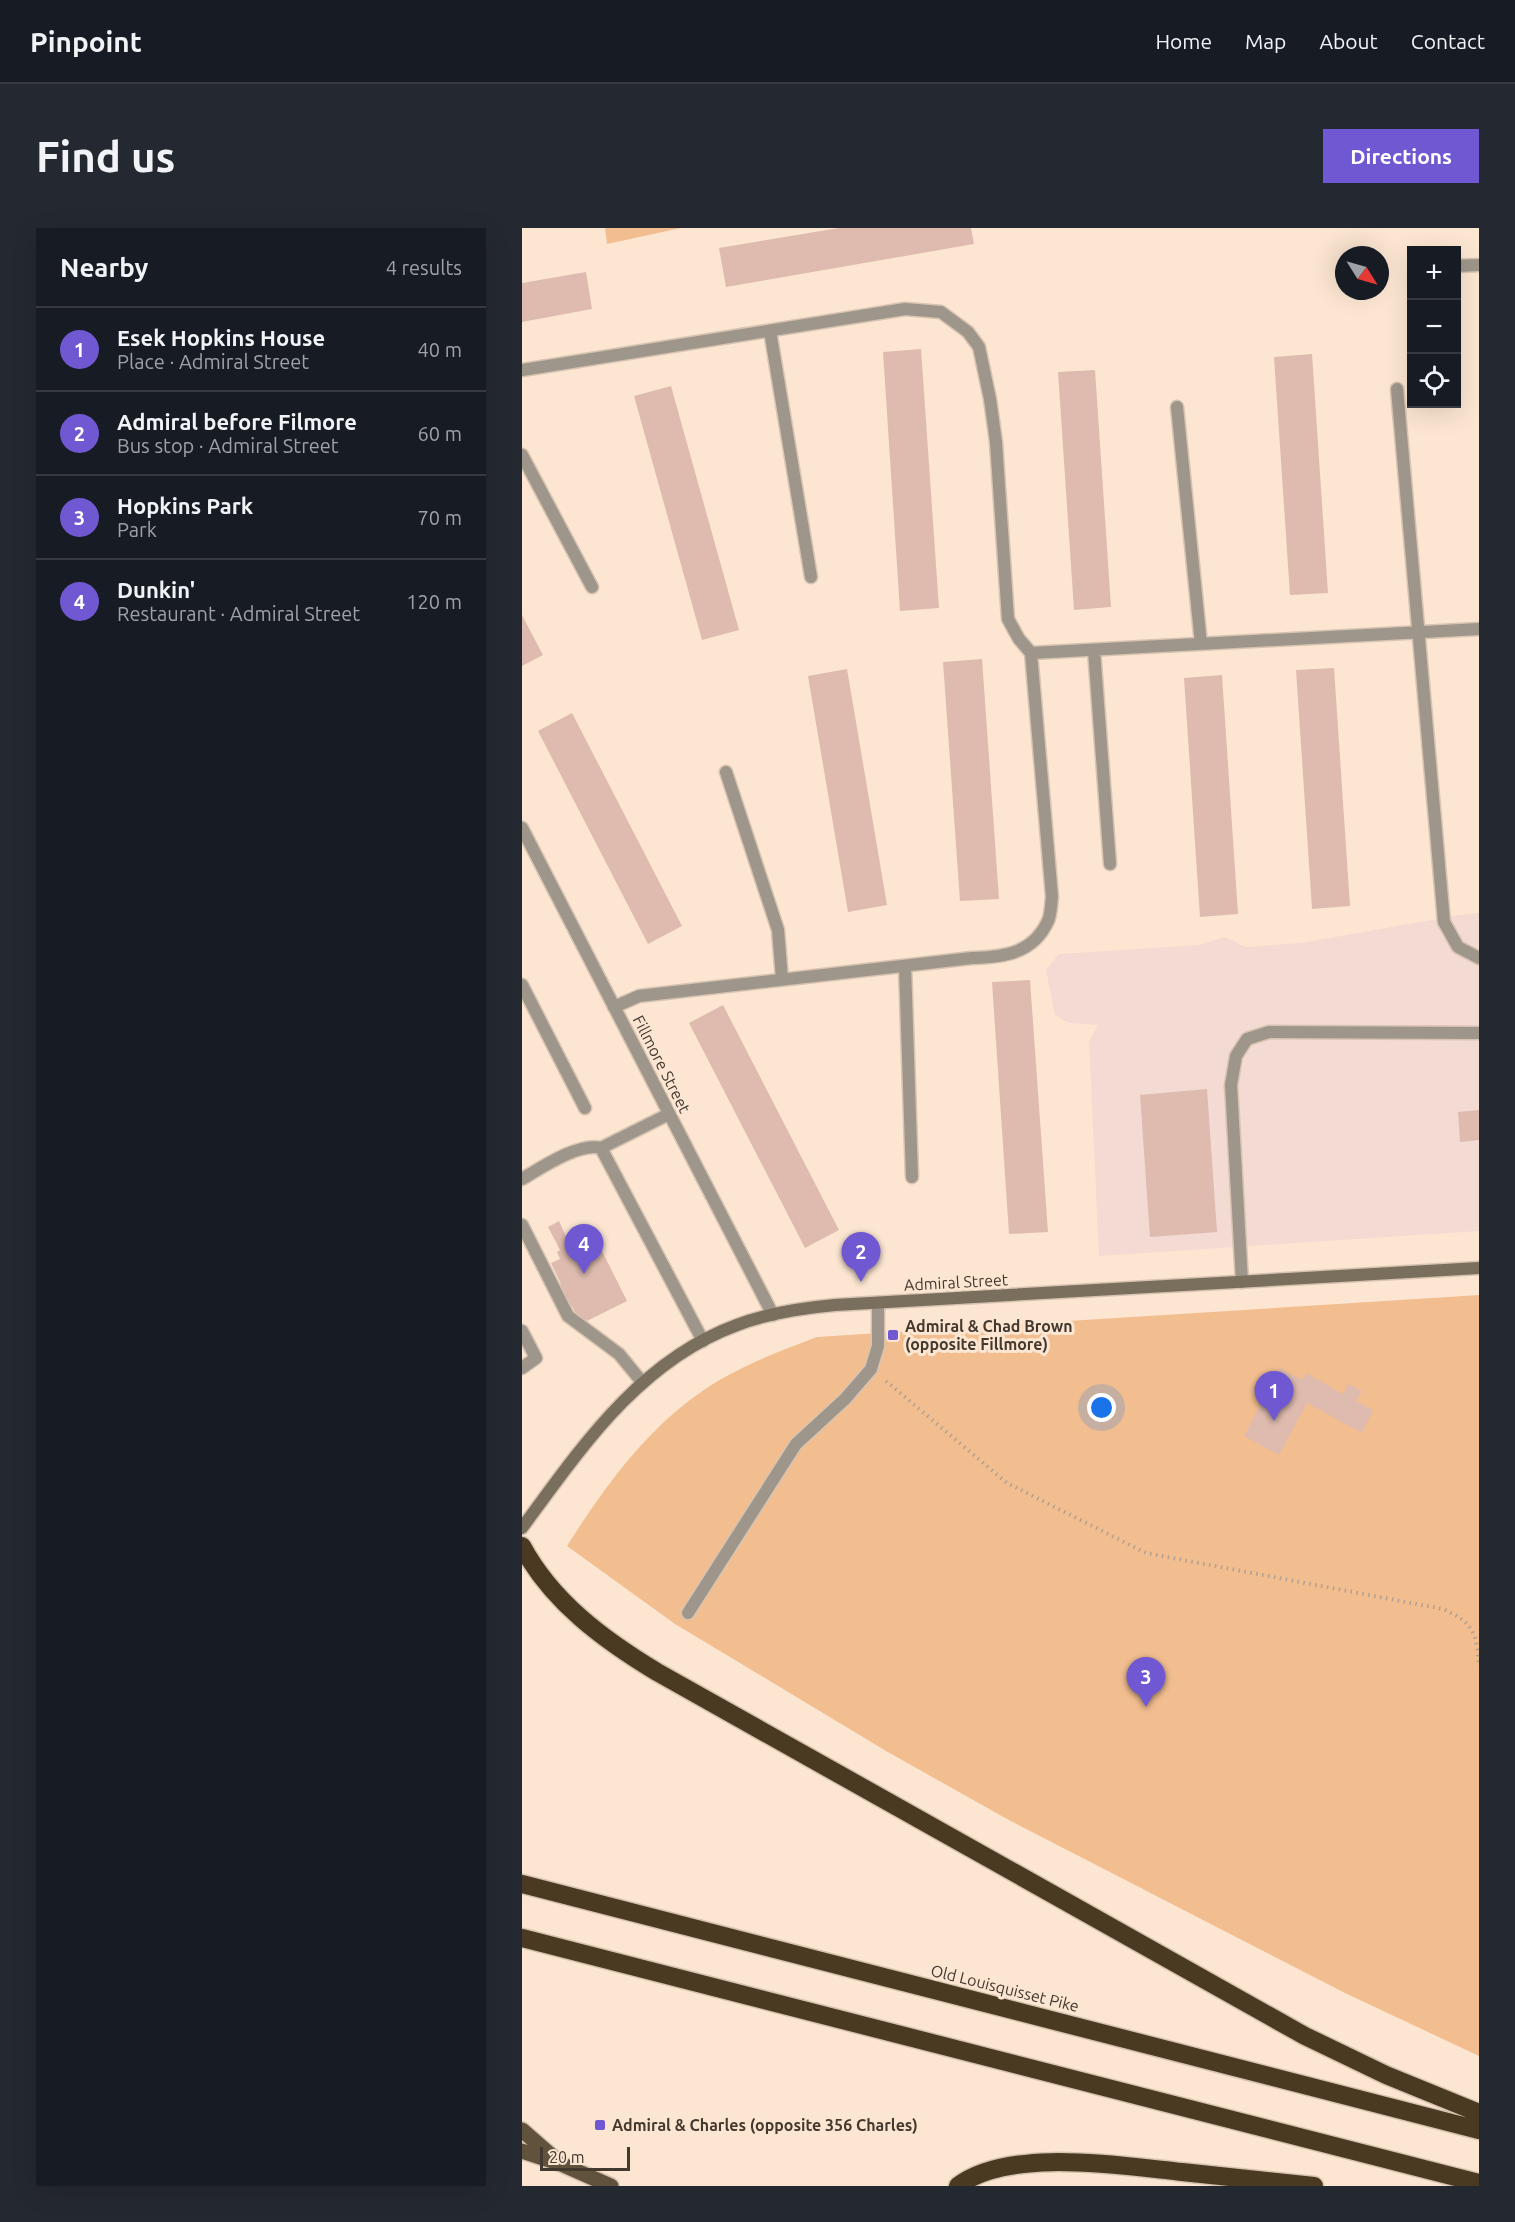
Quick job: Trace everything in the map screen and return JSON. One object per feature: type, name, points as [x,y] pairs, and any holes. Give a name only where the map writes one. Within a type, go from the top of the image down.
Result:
[{"type":"highway","points":[[522,1546],[548,1584],[586,1623],[615,1646],[657,1672],[1305,2036],[1386,2075],[1479,2113]]},
{"type":"highway","name":"Old Louisquisset Pike","points":[[522,1884],[1479,2130]]},
{"type":"highway","points":[[522,1938],[1479,2183]]},
{"type":"highway","points":[[958,2186],[979,2175],[999,2169],[1064,2162],[1107,2164],[1314,2186]]},
{"type":"main road","name":"Admiral Street","points":[[522,1528],[593,1433],[642,1382],[671,1360],[736,1325],[815,1307],[1479,1268]]},
{"type":"main road","points":[[522,2130],[561,2164]]},
{"type":"main road","points":[[522,2151],[561,2164],[611,2186]]},
{"type":"street","points":[[1461,266],[1479,265]]},
{"type":"street","points":[[522,370],[905,309],[941,312],[968,332],[979,347],[996,442],[1008,619],[1019,639],[1031,653],[1052,897],[1049,920],[1035,939],[1018,951],[1002,957],[972,958],[639,996],[614,1007]]},
{"type":"street","points":[[770,331],[811,577]]},
{"type":"street","points":[[1397,389],[1444,921],[1458,947],[1479,958]]},
{"type":"street","points":[[1177,407],[1201,644]]},
{"type":"street","points":[[522,455],[592,587]]},
{"type":"street","points":[[1031,653],[1479,629]]},
{"type":"street","points":[[1094,650],[1110,864]]},
{"type":"street","points":[[726,772],[778,930],[782,980]]},
{"type":"street","name":"Fillmore Street","points":[[522,828],[773,1315]]},
{"type":"street","points":[[905,966],[912,1177]]},
{"type":"street","points":[[522,985],[585,1108]]},
{"type":"street","points":[[1242,1282],[1231,1085],[1236,1056],[1247,1039],[1269,1032],[1479,1033]]},
{"type":"street","points":[[522,1179],[579,1149],[594,1146],[601,1148],[669,1114]]},
{"type":"street","points":[[601,1148],[703,1341]]},
{"type":"street","points":[[522,1225],[567,1316],[619,1354],[642,1382]]},
{"type":"street","points":[[688,1612],[795,1444],[845,1399],[871,1369],[878,1346],[878,1303]]},
{"type":"street","points":[[522,1331],[536,1358],[522,1368]]},
{"type":"path","points":[[871,1369],[1006,1483],[1146,1553],[1443,1609],[1454,1614],[1474,1631],[1478,1642],[1479,1667]]},
{"type":"shaded area","points":[[605,228],[681,228],[607,244]]},
{"type":"shaded area","points":[[1479,913],[1479,1231],[1099,1256],[1089,1041],[1098,1025],[1069,1023],[1055,1015],[1046,970],[1059,954],[1199,945],[1225,937],[1246,947],[1301,943]]},
{"type":"shaded area","points":[[1479,1295],[1479,2056],[1345,1993],[1007,1819],[886,1751],[675,1624],[567,1546],[624,1465],[675,1412],[708,1387],[738,1370],[817,1337]]},
{"type":"building","points":[[839,228],[971,228],[974,244],[726,287],[719,248]]},
{"type":"building","points":[[586,272],[592,309],[522,322],[522,283]]},
{"type":"building","points":[[921,349],[939,608],[900,611],[883,352]]},
{"type":"building","points":[[1312,354],[1328,593],[1290,595],[1274,357]]},
{"type":"building","points":[[1095,370],[1111,607],[1074,610],[1058,372]]},
{"type":"building","points":[[671,386],[739,630],[702,640],[634,396]]},
{"type":"building","points":[[522,615],[543,655],[522,666]]},
{"type":"building","points":[[982,659],[999,899],[960,901],[943,662]]},
{"type":"building","points":[[1334,668],[1350,906],[1312,909],[1296,670]]},
{"type":"building","points":[[847,669],[887,905],[848,912],[808,676]]},
{"type":"building","points":[[1222,675],[1238,914],[1200,917],[1184,678]]},
{"type":"building","points":[[572,713],[682,926],[648,944],[538,731]]},
{"type":"building","points":[[1030,980],[1048,1232],[1009,1234],[992,982]]},
{"type":"building","points":[[723,1005],[839,1230],[805,1248],[689,1023]]},
{"type":"building","points":[[1207,1089],[1217,1232],[1150,1237],[1140,1095]]},
{"type":"building","points":[[1479,1110],[1479,1140],[1460,1142],[1458,1112]]},
{"type":"building","points":[[559,1221],[570,1245],[583,1238],[586,1246],[597,1241],[627,1301],[581,1324],[572,1306],[569,1308],[551,1263],[560,1259],[557,1252],[560,1250],[548,1227]]},
{"type":"building","points":[[1280,1368],[1302,1380],[1306,1373],[1343,1394],[1348,1384],[1362,1391],[1356,1401],[1373,1410],[1362,1433],[1307,1403],[1279,1455],[1244,1436]]},
{"type":"place","name":"Dunkin'","points":[[584,1274]]},
{"type":"place","name":"Admiral before Filmore","points":[[861,1282]]},
{"type":"place","name":"Admiral & Chad Brown (opposite Fillmore)","points":[[893,1335]]},
{"type":"place","name":"Esek Hopkins House","points":[[1274,1421]]},
{"type":"place","name":"Hopkins Park","points":[[1146,1707]]},
{"type":"place","name":"Admiral & Charles (opposite 356 Charles)","points":[[600,2125]]}]
